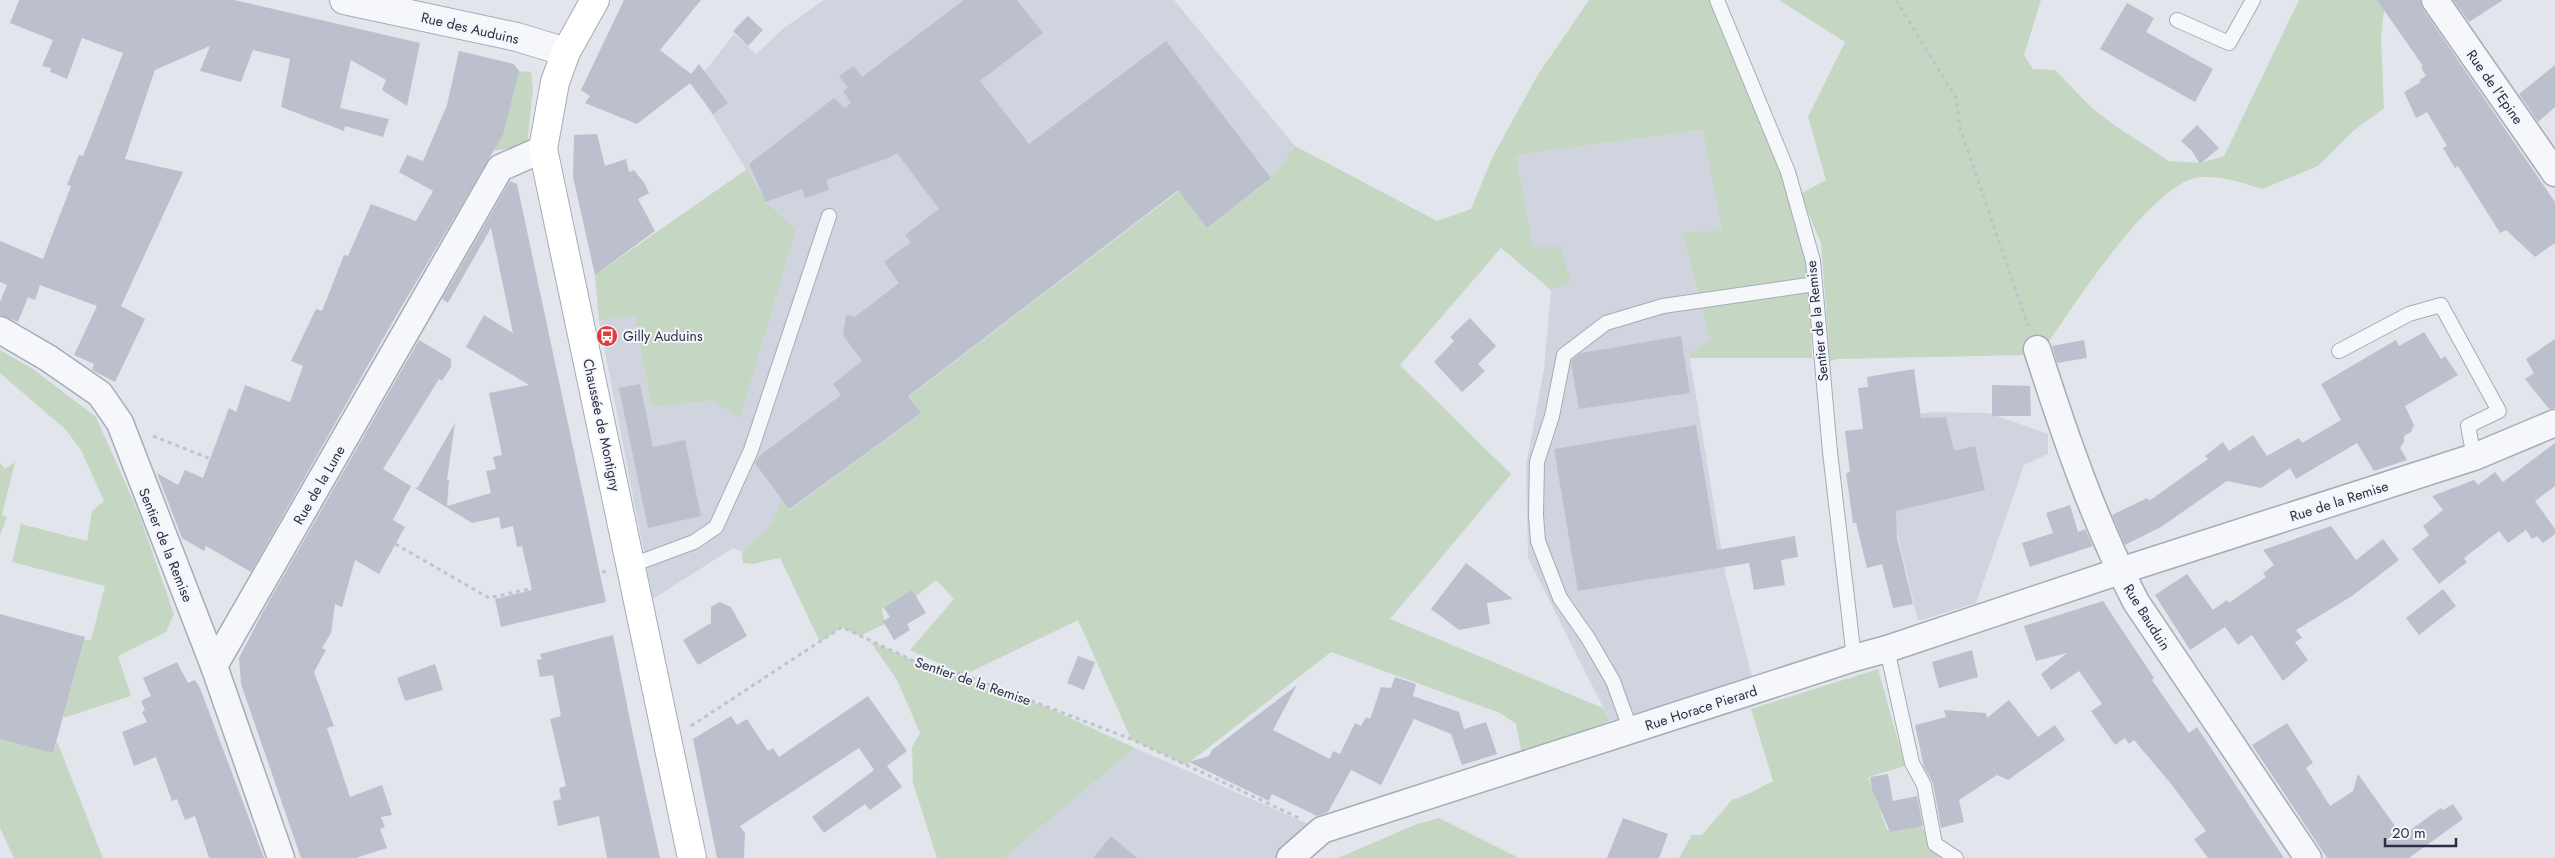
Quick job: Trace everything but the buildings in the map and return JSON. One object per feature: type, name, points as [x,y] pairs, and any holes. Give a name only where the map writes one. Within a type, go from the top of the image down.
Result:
[{"type":"main road","name":"Chaussée de Montigny","points":[[596,0],[566,52],[555,82],[544,149],[692,858]]},
{"type":"street","name":"Rue des Auduins","points":[[344,0],[517,38],[566,52]]},
{"type":"street","name":"Rue de l'Epine","points":[[2435,0],[2555,173]]},
{"type":"street","name":"Rue de la Lune","points":[[214,666],[500,168],[544,149]]},
{"type":"street","name":"Sentier de la Remise","points":[[0,330],[48,358],[100,394],[120,423],[214,666]]},
{"type":"street","name":"Rue Bauduin","points":[[2037,349],[2069,448],[2120,571],[2136,602],[2308,858]]},
{"type":"street","name":"Rue de la Remise","points":[[2120,571],[2474,457],[2555,423]]},
{"type":"street","name":"Rue Horace Pierard","points":[[1290,858],[1322,830],[1887,649],[2120,571]]},
{"type":"street","points":[[214,666],[281,858]]},
{"type":"lane","name":"Sentier de la Remise","points":[[1718,0],[1788,172],[1813,261],[1830,452],[1854,658]]},
{"type":"lane","points":[[2177,20],[2229,43],[2253,0]]},
{"type":"lane","points":[[632,565],[694,542],[716,527],[751,450],[829,216]]},
{"type":"lane","points":[[1631,732],[1613,681],[1588,638],[1560,598],[1538,541],[1536,515],[1537,462],[1552,416],[1564,355],[1606,323],[1662,306],[1815,284]]},
{"type":"lane","points":[[2339,351],[2408,314],[2441,305],[2499,411],[2468,426],[2474,457]]},
{"type":"lane","points":[[1887,649],[1912,764],[1924,785],[1935,844],[1956,858]]},
{"type":"path","points":[[1896,0],[1942,71],[1956,98],[1960,128],[2037,349]]},
{"type":"path","points":[[120,423],[292,492],[313,496],[489,598],[632,565]]},
{"type":"path","name":"Sentier de la Remise","points":[[668,741],[842,627],[920,664],[964,675],[1131,739],[1322,830]]},
{"type":"shaded area","points":[[824,0],[1174,0],[1295,146],[1271,179],[1207,228],[1178,191],[910,396],[922,414],[790,510],[782,500],[771,524],[742,552],[733,548],[653,599],[599,321],[634,314],[652,407],[713,401],[740,417],[796,230],[766,202],[694,85],[734,34],[756,54],[784,28]]},
{"type":"shaded area","points":[[1704,130],[1722,230],[1682,232],[1710,340],[1689,353],[1726,577],[1753,680],[1610,721],[1528,558],[1526,466],[1544,369],[1551,290],[1571,282],[1533,248],[1516,155]]},
{"type":"shaded area","points":[[1931,412],[1988,413],[2048,434],[2048,454],[2024,465],[1976,603],[1918,621],[1871,422]]},
{"type":"shaded area","points":[[1135,748],[1322,830],[1296,858],[1004,858]]},
{"type":"green space","points":[[1589,0],[1712,0],[1754,98],[1791,198],[1809,278],[1812,358],[1690,358],[1689,353],[1710,340],[1682,232],[1722,230],[1703,130],[1516,155],[1533,247],[1561,247],[1571,282],[1551,290],[1501,248],[1400,365],[1511,474],[1390,619],[1603,708],[1610,721],[1522,755],[1516,724],[1500,713],[1331,652],[1186,765],[1131,739],[1078,620],[964,675],[910,650],[954,599],[936,580],[914,598],[882,609],[885,624],[860,636],[842,627],[820,642],[780,558],[752,564],[743,563],[742,552],[771,524],[782,499],[790,510],[921,414],[910,396],[1179,191],[1207,228],[1271,179],[1295,146],[1437,221],[1471,209],[1493,156],[1537,76]]},
{"type":"green space","points":[[1779,0],[2041,0],[2024,55],[2033,69],[2055,70],[2092,108],[2114,125],[2169,161],[2201,163],[2224,156],[2299,0],[2385,0],[2381,39],[2384,108],[2352,132],[2318,166],[2262,189],[2233,180],[2210,177],[2202,177],[2183,183],[2161,199],[2138,221],[2094,277],[2045,347],[2028,355],[1838,359],[1830,361],[1821,243],[1800,194],[1826,180],[1808,117],[1845,42]]},
{"type":"green space","points":[[519,71],[531,72],[533,88],[527,146],[492,151]]},
{"type":"green space","points":[[747,169],[766,202],[796,230],[740,418],[712,401],[652,407],[634,315],[599,321],[595,275]]},
{"type":"green space","points":[[0,350],[33,369],[96,417],[139,514],[174,614],[166,632],[118,656],[131,696],[63,718],[84,640],[91,640],[105,586],[12,562],[21,524],[87,541],[92,511],[104,501],[81,450],[66,430],[0,373]]},
{"type":"green space","points":[[15,462],[2,515],[7,517],[0,536],[0,463],[5,469]]},
{"type":"green space","points":[[870,641],[920,664],[1044,706],[1135,748],[1004,858],[937,858],[913,783],[912,747],[920,733],[897,680]]},
{"type":"green space","points":[[1878,669],[1905,766],[1868,777],[1887,830],[1921,826],[1942,858],[1679,858],[1692,835],[1702,835],[1732,800],[1773,781],[1751,709]]},
{"type":"green space","points":[[0,738],[53,753],[57,741],[103,858],[14,858],[0,828]]},
{"type":"green space","points":[[1439,818],[1519,858],[1338,858],[1417,824]]},
{"type":"place","name":"Gilly Auduins","points":[[607,336]]}]
